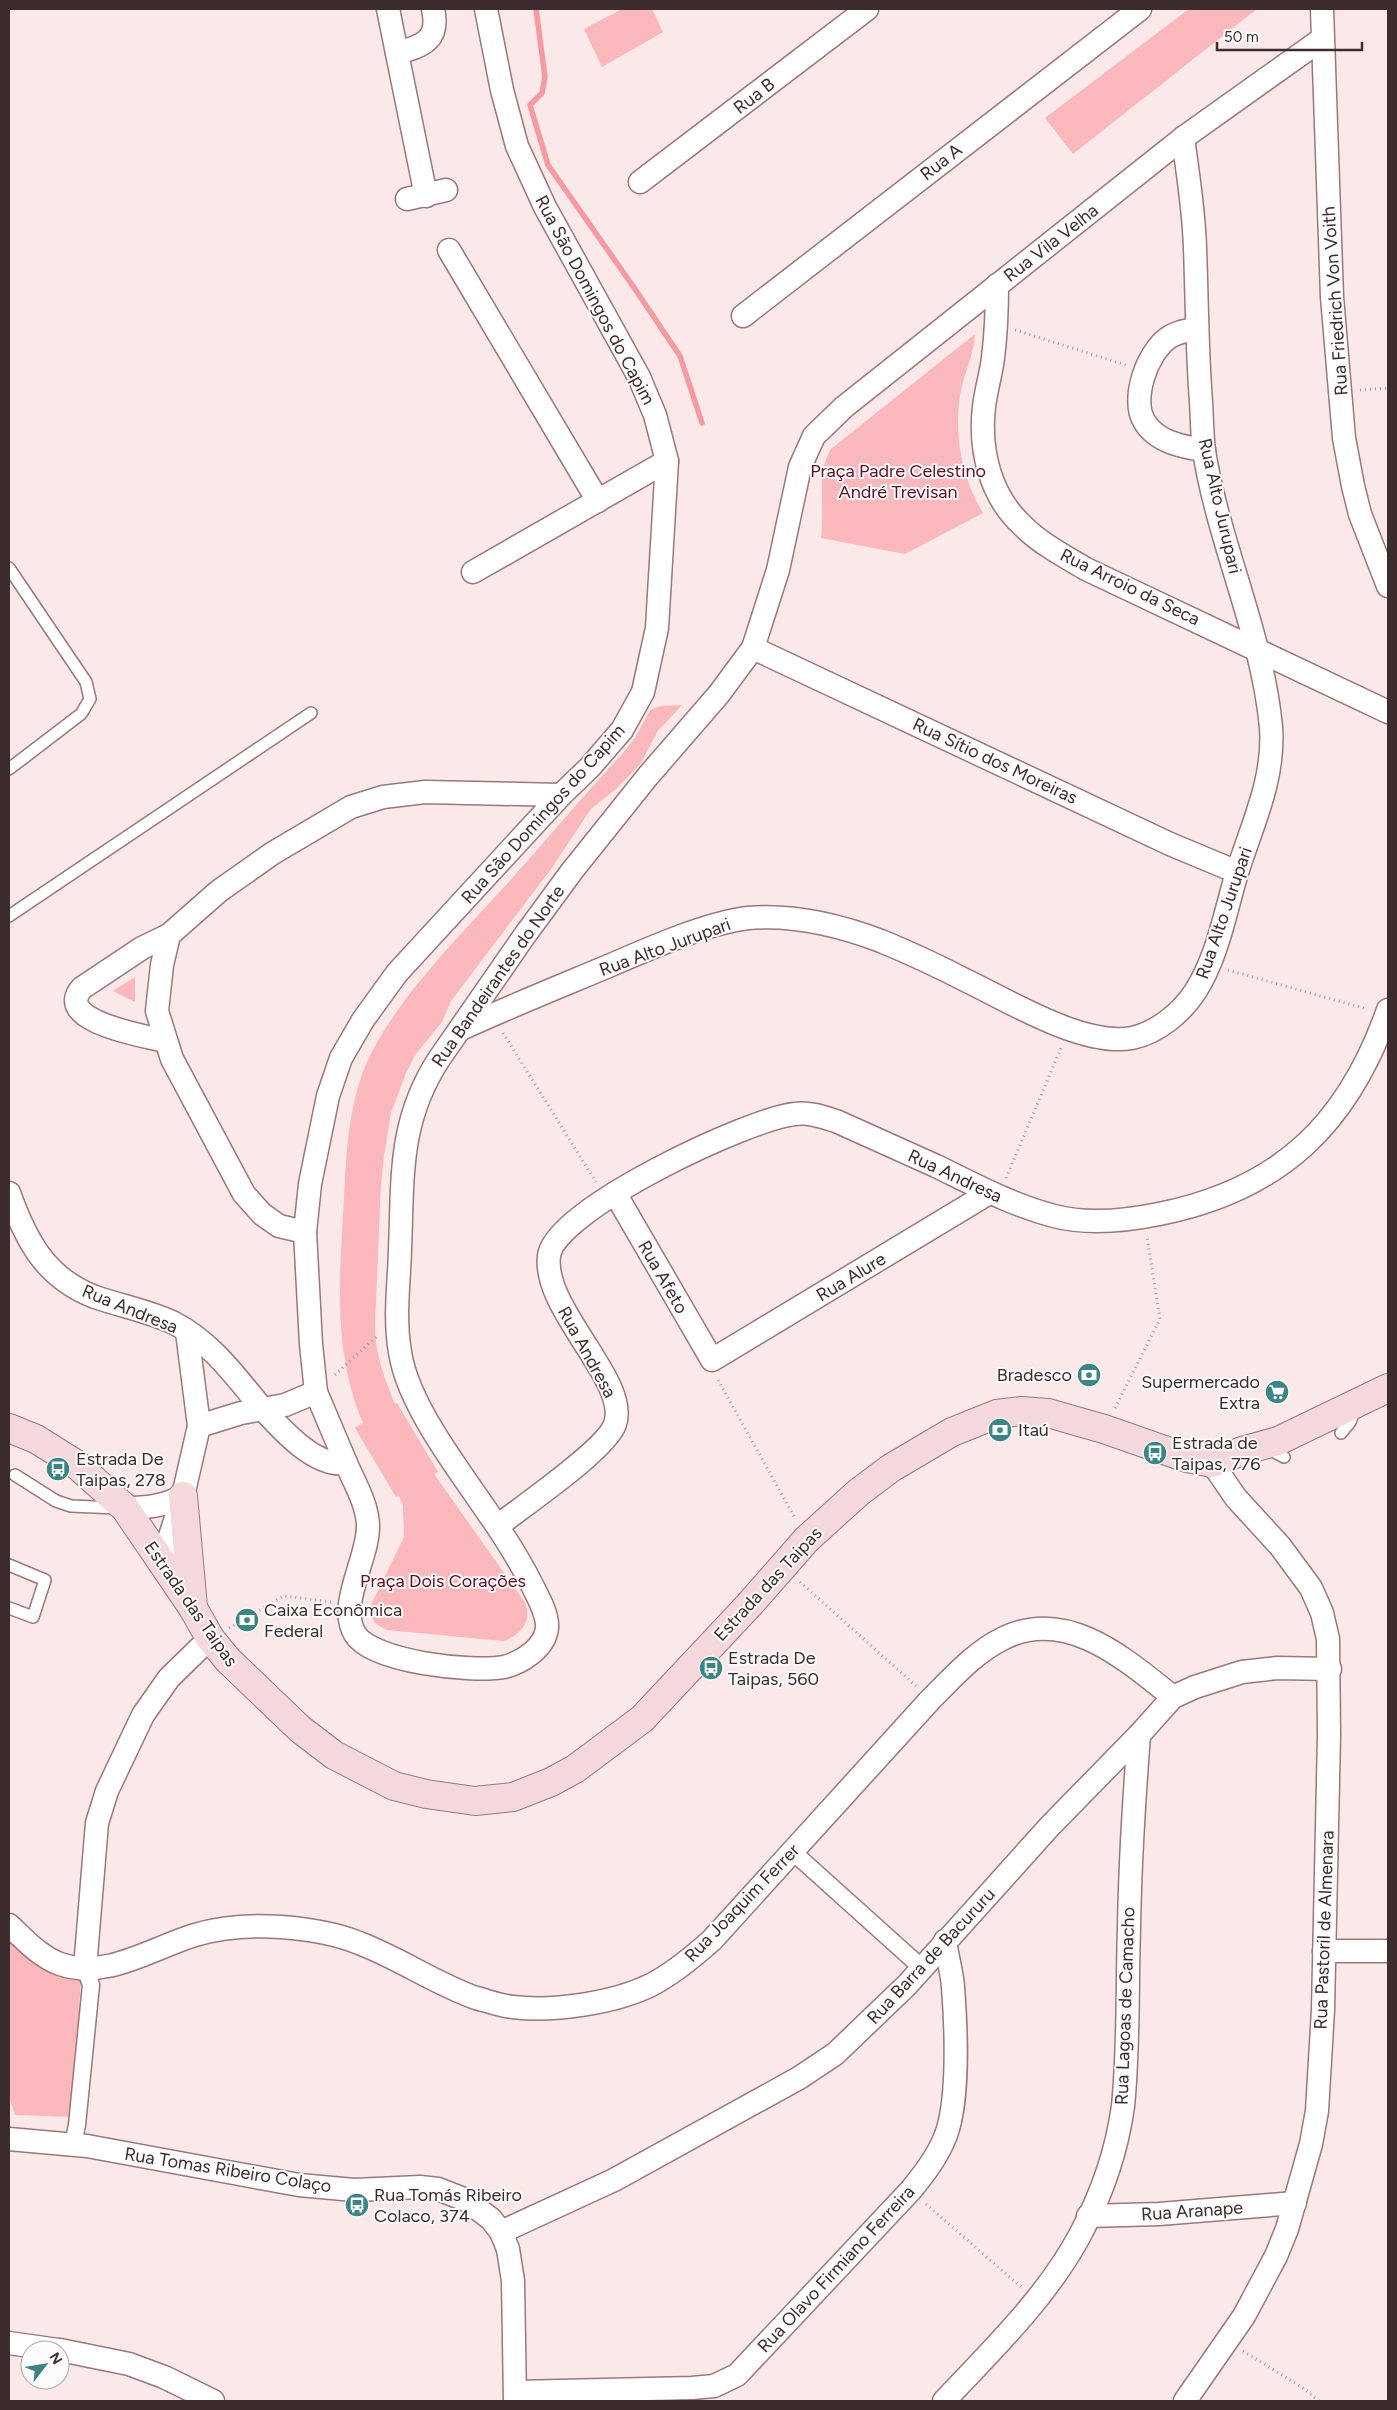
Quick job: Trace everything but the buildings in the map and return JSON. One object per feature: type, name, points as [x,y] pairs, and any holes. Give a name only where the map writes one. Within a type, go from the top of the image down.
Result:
[{"type":"main road","points":[[1263,1451],[1260,1435],[1280,1422],[1338,1392],[1388,1369]]},
{"type":"main road","points":[[1212,1463],[1263,1451],[1388,1388]]},
{"type":"main road","name":"Estrada das Taipas","points":[[9,1428],[59,1452],[100,1484],[125,1508],[161,1564],[193,1608],[210,1638],[228,1660],[300,1729],[334,1755],[394,1786],[426,1794],[475,1801],[514,1797],[551,1782],[575,1769],[642,1720],[749,1605],[807,1539],[859,1492],[918,1450],[977,1421],[997,1414],[1022,1411],[1048,1413],[1104,1429],[1187,1458],[1212,1463]]},
{"type":"main road","points":[[183,1496],[193,1608]]},
{"type":"street","points":[[388,9],[426,195]]},
{"type":"street","points":[[397,54],[416,48],[429,39],[435,30],[433,9]]},
{"type":"street","name":"Rua São Domingos do Capim","points":[[346,1463],[316,1392],[311,1344],[305,1232],[310,1184],[328,1096],[341,1058],[362,1020],[397,973],[590,767],[622,730],[643,692],[657,628],[667,461],[654,415],[639,377],[545,206],[517,146],[502,90],[486,9]]},
{"type":"street","name":"Rua B","points":[[640,182],[867,9]]},
{"type":"street","name":"Rua A","points":[[743,316],[1140,9]]},
{"type":"street","name":"Rua Friedrich Von Voith","points":[[1322,9],[1332,297],[1344,438],[1353,486],[1363,522],[1388,586]]},
{"type":"street","name":"Rua Vila Velha","points":[[800,467],[814,436],[827,421],[1183,138],[1322,39]]},
{"type":"street","name":"Rua Alto Jurupari","points":[[460,1030],[649,949],[726,922],[776,917],[814,922],[855,931],[882,941],[1069,1029],[1094,1036],[1113,1039],[1134,1037],[1154,1029],[1185,1005],[1197,989],[1209,964],[1237,872],[1260,809],[1271,750],[1271,727],[1256,649],[1224,534],[1204,450],[1196,329],[1193,203],[1183,138]]},
{"type":"street","points":[[449,250],[598,501]]},
{"type":"street","name":"Rua Arroio da Seca","points":[[997,285],[997,320],[993,361],[984,405],[984,450],[996,488],[1011,513],[1036,538],[1086,569],[1388,712]]},
{"type":"street","points":[[1196,329],[1182,331],[1168,338],[1154,352],[1146,371],[1139,400],[1140,412],[1145,423],[1154,433],[1167,441],[1204,450]]},
{"type":"street","points":[[473,572],[667,461]]},
{"type":"street","name":"Rua Bandeirantes do Norte","points":[[499,1525],[433,1431],[411,1388],[400,1353],[397,1318],[400,1186],[409,1126],[416,1103],[427,1079],[515,949],[578,863],[648,776],[709,707],[753,648],[778,570],[800,467]]},
{"type":"street","name":"Rua Sítio dos Moreiras","points":[[753,648],[1170,844],[1237,872]]},
{"type":"street","points":[[165,1041],[127,1032],[83,1014],[75,1001],[77,994],[82,988],[142,948],[169,935],[218,891],[273,853],[351,807],[383,797],[425,792],[562,795]]},
{"type":"street","points":[[169,935],[157,995],[157,1011],[172,1059],[244,1194],[262,1214],[279,1226],[305,1232]]},
{"type":"street","name":"Rua Andresa","points":[[499,1525],[594,1452],[609,1437],[616,1423],[615,1402],[601,1370],[557,1298],[549,1273],[548,1256],[551,1245],[577,1219],[610,1196],[726,1136],[755,1124],[796,1114],[818,1115],[836,1121],[993,1195],[1055,1216],[1077,1220],[1144,1217],[1177,1211],[1229,1192],[1281,1166],[1304,1147],[1326,1124],[1360,1076],[1374,1049],[1387,1012]]},
{"type":"street","name":"Rua Andresa","points":[[9,1193],[26,1237],[51,1270],[74,1287],[94,1296],[147,1312],[175,1324],[203,1343],[227,1366],[283,1430],[317,1458],[329,1463],[346,1463]]},
{"type":"street","name":"Rua Alure","points":[[712,1360],[993,1195]]},
{"type":"street","name":"Rua Afeto","points":[[610,1196],[712,1360]]},
{"type":"street","points":[[161,1564],[183,1496],[199,1426],[187,1332]]},
{"type":"street","points":[[199,1426],[241,1413],[301,1399],[316,1392]]},
{"type":"street","points":[[346,1463],[365,1508],[368,1526],[362,1559],[349,1604],[350,1622],[362,1643],[371,1649],[402,1658],[461,1669],[504,1667],[521,1661],[541,1643],[547,1628],[542,1605],[499,1525]]},
{"type":"street","name":"Rua Pastoril de Almenara","points":[[1185,2401],[1228,2342],[1276,2256],[1295,2203],[1311,2144],[1317,2111],[1324,1951],[1330,1668],[1328,1639],[1322,1613],[1311,1588],[1280,1546],[1236,1498],[1212,1463]]},
{"type":"street","points":[[125,1508],[146,1508],[167,1504],[183,1496]]},
{"type":"street","name":"Rua Joaquim Ferrer","points":[[9,1925],[44,1955],[60,1964],[85,1968],[119,1963],[195,1935],[224,1929],[275,1927],[318,1932],[360,1943],[475,1997],[512,2008],[546,2008],[622,1996],[641,1989],[680,1968],[712,1940],[931,1699],[967,1664],[1002,1638],[1039,1628],[1079,1635],[1099,1643],[1125,1660],[1173,1697]]},
{"type":"street","points":[[73,2144],[78,2124],[91,1985],[85,1968],[97,1824],[107,1791],[143,1715],[169,1678],[210,1638]]},
{"type":"street","name":"Rua Barra de Bacururu","points":[[501,2232],[614,2180],[799,2078],[835,2054],[862,2030],[922,1968],[1050,1826],[1139,1735],[1173,1697],[1195,1687],[1242,1672],[1277,1668],[1330,1668]]},
{"type":"street","name":"Rua Lagoas de Camacho","points":[[944,2401],[1034,2300],[1079,2236],[1110,2160],[1122,2108],[1126,2070],[1130,1874],[1139,1735]]},
{"type":"street","points":[[793,1852],[922,1968]]},
{"type":"street","name":"Rua Olavo Firmiano Ferreira","points":[[515,2397],[714,2386],[737,2376],[911,2190],[929,2166],[944,2141],[950,2121],[955,2065],[953,1986],[945,1941]]},
{"type":"street","points":[[1324,1951],[1388,1951]]},
{"type":"street","name":"Rua Tomas Ribeiro Colaço","points":[[9,2139],[73,2144],[299,2185],[354,2190],[420,2187],[438,2189],[466,2200],[491,2219],[501,2232],[508,2249],[513,2281],[515,2397]]},
{"type":"street","name":"Rua Aranape","points":[[1088,2216],[1159,2214],[1295,2203]]},
{"type":"street","points":[[70,2352],[128,2364],[164,2377],[213,2401]]},
{"type":"lane","points":[[9,568],[86,682],[90,699],[81,714],[9,769]]},
{"type":"lane","points":[[9,916],[311,713]]},
{"type":"lane","points":[[1341,1433],[1350,1422],[1357,1404]]},
{"type":"lane","points":[[15,1475],[56,1501],[71,1506],[125,1508]]},
{"type":"lane","points":[[9,1565],[45,1580],[33,1617],[9,1608]]},
{"type":"path","points":[[997,320],[1013,329],[1146,371]]},
{"type":"path","points":[[1340,392],[1388,388]]},
{"type":"path","points":[[1209,964],[1387,1012]]},
{"type":"path","points":[[492,1015],[610,1196]]},
{"type":"path","points":[[993,1195],[1069,1029]]},
{"type":"path","points":[[1104,1429],[1160,1319],[1144,1217]]},
{"type":"path","points":[[316,1392],[397,1318]]},
{"type":"path","points":[[712,1360],[716,1376],[738,1419],[807,1539]]},
{"type":"path","points":[[795,1578],[931,1699]]},
{"type":"path","points":[[210,1638],[284,1596],[349,1604]]},
{"type":"path","points":[[911,2190],[1034,2300]]},
{"type":"path","points":[[1228,2342],[1303,2388],[1319,2401]]},
{"type":"green space","points":[[622,9],[652,9],[663,32],[602,67],[584,29]]},
{"type":"green space","points":[[1189,9],[1257,9],[1073,154],[1045,118]]},
{"type":"green space","name":"Praça Padre Celestino André Trevisan","points":[[975,334],[961,390],[958,421],[964,469],[975,499],[983,513],[905,554],[821,538],[822,480],[826,458],[831,449]]},
{"type":"green space","name":"Praça Dois Corações","points":[[682,705],[657,732],[641,763],[616,789],[591,809],[551,869],[451,1001],[442,1022],[415,1055],[391,1113],[381,1184],[375,1325],[381,1365],[395,1404],[397,1403],[438,1472],[434,1474],[524,1601],[527,1614],[524,1626],[520,1631],[515,1636],[503,1641],[387,1630],[376,1624],[369,1614],[371,1605],[404,1537],[403,1506],[399,1496],[396,1497],[355,1428],[363,1423],[348,1377],[341,1330],[340,1282],[345,1172],[352,1111],[363,1072],[374,1047],[389,1023],[426,974],[623,753],[635,738],[650,710],[661,706]]},
{"type":"green space","points":[[135,977],[135,1002],[113,991]]},
{"type":"green space","points":[[9,1939],[51,1966],[81,1980],[72,2117],[15,2115],[9,2097]]},
{"type":"waterway","points":[[536,9],[545,77],[542,93],[530,105],[548,165],[680,356],[702,423]]},
{"type":"place","name":"Bradesco","points":[[1089,1375]]},
{"type":"place","name":"Supermercado Extra","points":[[1277,1392]]},
{"type":"place","name":"Itaú","points":[[1000,1430]]},
{"type":"place","name":"Estrada de Taipas, 776","points":[[1155,1453]]},
{"type":"place","name":"Estrada De Taipas, 278","points":[[58,1469]]},
{"type":"place","name":"Caixa Econômica Federal","points":[[247,1620]]},
{"type":"place","name":"Estrada De Taipas, 560","points":[[711,1668]]},
{"type":"place","name":"Rua Tomás Ribeiro Colaco, 374","points":[[357,2205]]}]
